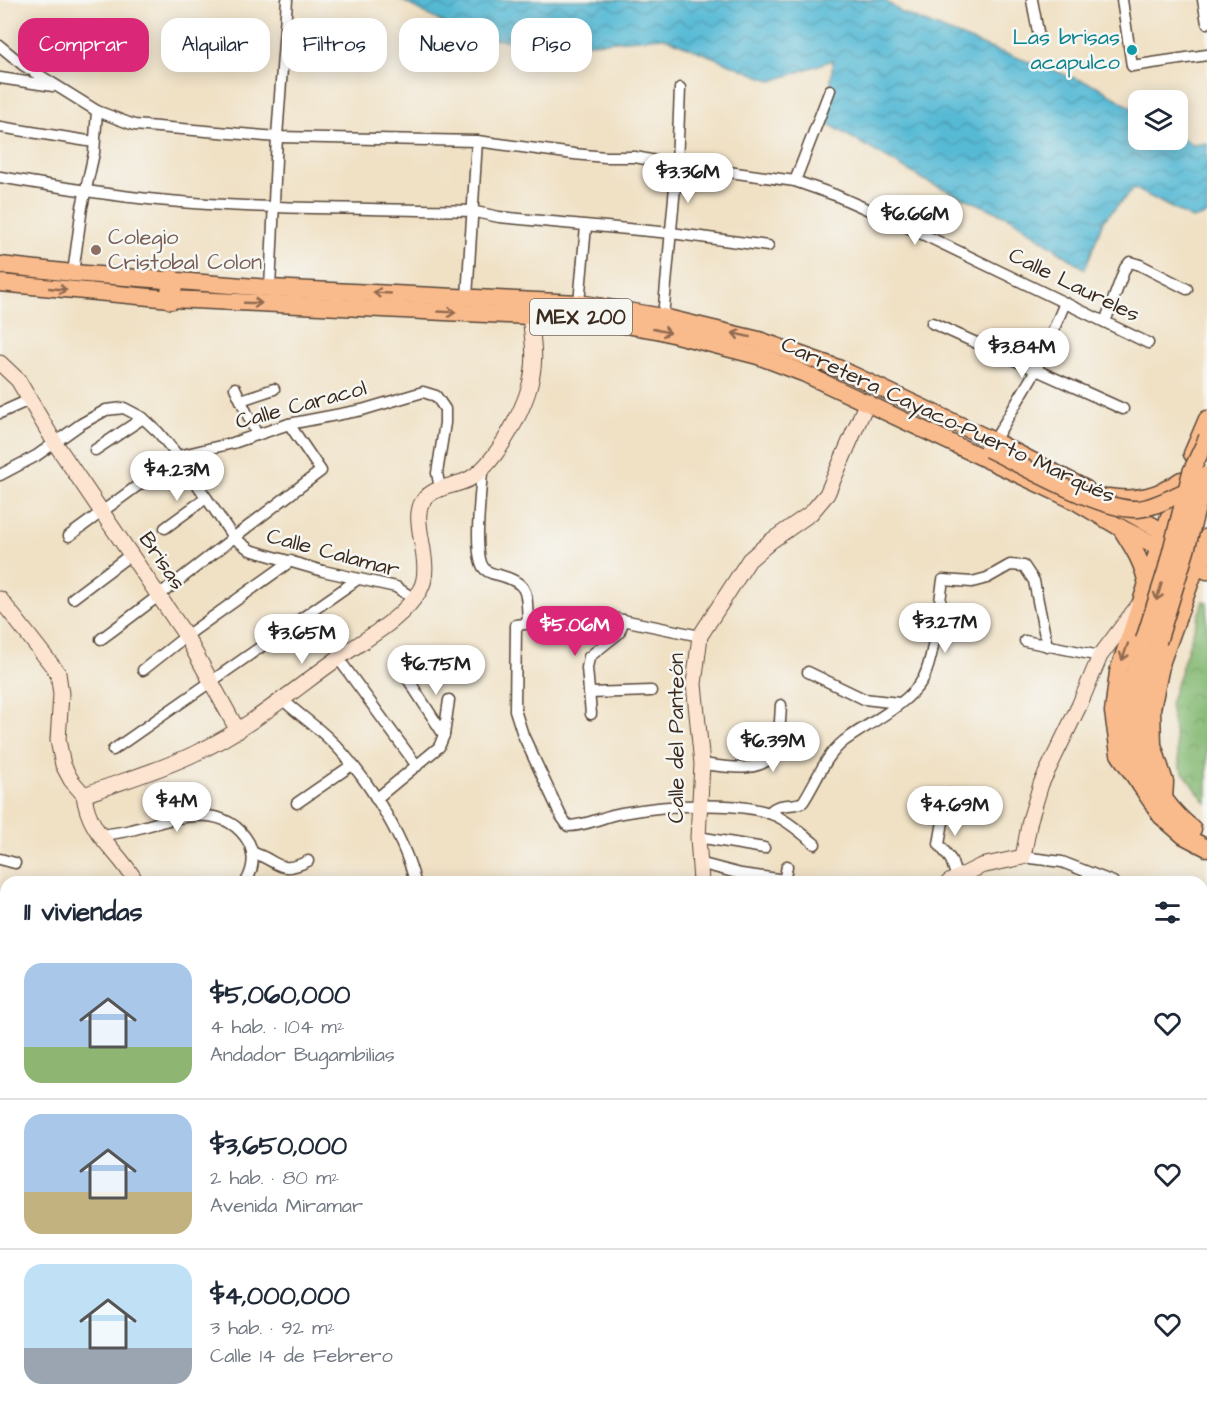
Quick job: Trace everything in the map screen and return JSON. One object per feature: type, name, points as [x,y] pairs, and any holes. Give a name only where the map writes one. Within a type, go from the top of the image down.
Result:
[{"type":"main road","name":"Carretera Cayaco-Puerto Marqués","points":[[0,265],[73,273],[172,290],[270,288],[579,303],[663,317],[759,340],[838,368],[991,445],[1101,496],[1160,539]]},
{"type":"main road","name":"Carretera Cayaco-Puerto Marqués","points":[[0,283],[172,290],[530,316],[577,317],[657,330],[758,356],[803,373],[1075,501],[1119,527],[1160,539]]},
{"type":"main road","points":[[803,373],[847,381],[991,445],[1094,500],[1114,506],[1138,509],[1159,503],[1201,483],[1207,474]]},
{"type":"main road","points":[[1207,419],[1181,480],[1160,539],[1145,593],[1118,672],[1113,712],[1119,754],[1140,786],[1161,816],[1184,836],[1207,848]]},
{"type":"main road","points":[[1140,786],[1127,746],[1136,692],[1191,472],[1207,438]]},
{"type":"main road","points":[[1207,474],[1186,550],[1136,692],[1139,742],[1154,784],[1176,814],[1192,828],[1207,836]]},
{"type":"main road","points":[[1101,496],[1124,499],[1146,498],[1167,491],[1181,480]]},
{"type":"main road","points":[[1119,527],[1141,562],[1144,570],[1145,593]]},
{"type":"main road","points":[[1160,539],[1204,557],[1183,604],[1162,661],[1152,709],[1153,745],[1165,782],[1164,799]]},
{"type":"main road","points":[[1183,604],[1195,589],[1207,580]]},
{"type":"street","points":[[270,288],[277,137],[287,0]]},
{"type":"street","points":[[1032,0],[1038,32]]},
{"type":"street","points":[[1122,0],[1132,66],[1207,55]]},
{"type":"street","points":[[1203,0],[1207,23]]},
{"type":"street","name":"Calle Laureles","points":[[0,45],[23,65],[97,111],[134,125],[277,137],[477,141],[574,154],[635,157],[795,181],[835,195],[904,225],[1148,343]]},
{"type":"street","points":[[0,78],[59,87]]},
{"type":"street","points":[[663,317],[677,165],[680,88]]},
{"type":"street","points":[[795,181],[830,90]]},
{"type":"street","points":[[73,273],[82,207],[94,153],[97,111]]},
{"type":"street","points":[[0,127],[94,142]]},
{"type":"street","points":[[467,297],[477,141]]},
{"type":"street","points":[[0,177],[86,192],[160,201],[471,211],[499,217],[671,233],[768,246]]},
{"type":"street","points":[[579,303],[586,226]]},
{"type":"street","points":[[1105,322],[1125,268],[1130,262],[1187,289]]},
{"type":"street","points":[[991,445],[1036,370],[1065,303]]},
{"type":"street","points":[[84,795],[198,752],[238,731],[379,631],[414,599],[424,579],[424,548],[419,513],[423,501],[440,488],[468,480],[482,471],[501,447],[528,390],[532,376],[534,360],[530,316]]},
{"type":"street","points":[[932,323],[1123,409]]},
{"type":"street","name":"Brisas","points":[[0,363],[18,380],[54,443],[186,636],[238,731]]},
{"type":"street","points":[[235,388],[257,435]]},
{"type":"street","points":[[241,400],[274,389]]},
{"type":"street","name":"Calle Caracol","points":[[69,536],[178,456],[289,424],[362,410],[423,392],[436,396],[445,409],[446,423],[437,473],[440,488]]},
{"type":"street","points":[[0,413],[29,400]]},
{"type":"street","name":"Calle del Panteón","points":[[700,876],[698,837],[702,764],[694,684],[700,636],[749,560],[771,541],[811,513],[827,494],[867,402]]},
{"type":"street","name":"Calle Calamar","points":[[0,475],[36,456],[81,424],[106,410],[124,408],[143,418],[158,432],[178,456],[232,537],[250,550],[357,579],[396,587],[414,599]]},
{"type":"street","points":[[95,450],[143,418]]},
{"type":"street","points":[[101,639],[159,597],[232,537],[321,471],[289,424]]},
{"type":"street","points":[[482,471],[478,534],[480,560],[484,569],[515,580],[522,585],[526,594],[515,710],[556,806],[568,826],[577,826],[647,809],[730,806],[755,809],[782,818],[815,844]]},
{"type":"street","points":[[165,528],[206,498]]},
{"type":"street","points":[[73,598],[130,555]]},
{"type":"street","points":[[143,670],[186,636],[291,561]]},
{"type":"street","points":[[769,813],[781,804],[796,805],[803,802],[827,757],[843,742],[899,703],[923,679],[930,654],[943,580],[972,582],[987,578],[1010,565],[1024,566],[1034,581],[1047,646]]},
{"type":"street","points":[[113,750],[357,579]]},
{"type":"street","points":[[1023,857],[1030,820],[1041,784],[1079,706],[1100,656],[1145,593]]},
{"type":"street","points":[[0,599],[58,673],[61,694],[58,740],[63,765],[71,780],[84,795],[86,810],[92,825],[132,876]]},
{"type":"street","points":[[522,624],[583,617],[624,620],[700,636]]},
{"type":"street","points":[[591,714],[587,668],[589,657],[619,633],[624,620]]},
{"type":"street","points":[[1025,641],[1100,656]]},
{"type":"street","points":[[338,658],[417,766]]},
{"type":"street","points":[[807,672],[864,699],[899,703]]},
{"type":"street","points":[[404,673],[444,735]]},
{"type":"street","points":[[589,693],[651,691]]},
{"type":"street","points":[[283,700],[327,737],[352,765],[390,819],[413,876]]},
{"type":"street","points":[[376,799],[439,747],[444,735],[449,700]]},
{"type":"street","points":[[702,764],[736,767],[753,766],[764,762],[773,754],[781,705]]},
{"type":"street","points":[[297,804],[352,765]]},
{"type":"street","points":[[948,794],[939,844],[951,860],[953,876]]},
{"type":"street","points":[[99,835],[124,832],[183,817],[207,816],[222,818],[236,826],[254,853],[268,858],[282,868],[293,869],[308,861]]},
{"type":"street","points":[[698,837],[764,848]]},
{"type":"street","points":[[249,876],[254,853]]},
{"type":"street","points":[[961,876],[981,866],[1023,857],[1062,862],[1097,876]]},
{"type":"street","points":[[0,860],[15,863]]},
{"type":"street","points":[[699,862],[753,876]]},
{"type":"street","points":[[785,876],[787,866]]},
{"type":"green space","points":[[1203,601],[1207,602],[1207,804],[1180,768],[1170,704]]},
{"type":"water","points":[[401,0],[884,0],[902,13],[987,47],[1097,86],[1128,106],[1128,150],[1188,150],[1188,142],[1193,145],[1207,143],[1207,215],[1192,219],[1134,188],[1103,221],[1085,269],[1011,218],[928,182],[827,123],[833,60],[772,81],[663,37],[592,43],[592,18],[511,18],[511,41],[499,40],[499,18],[434,18]]},
{"type":"place","name":"Las brisas acapulco","points":[[1132,50]]},
{"type":"place","name":"Colegio Cristobal Colon","points":[[96,250]]}]
